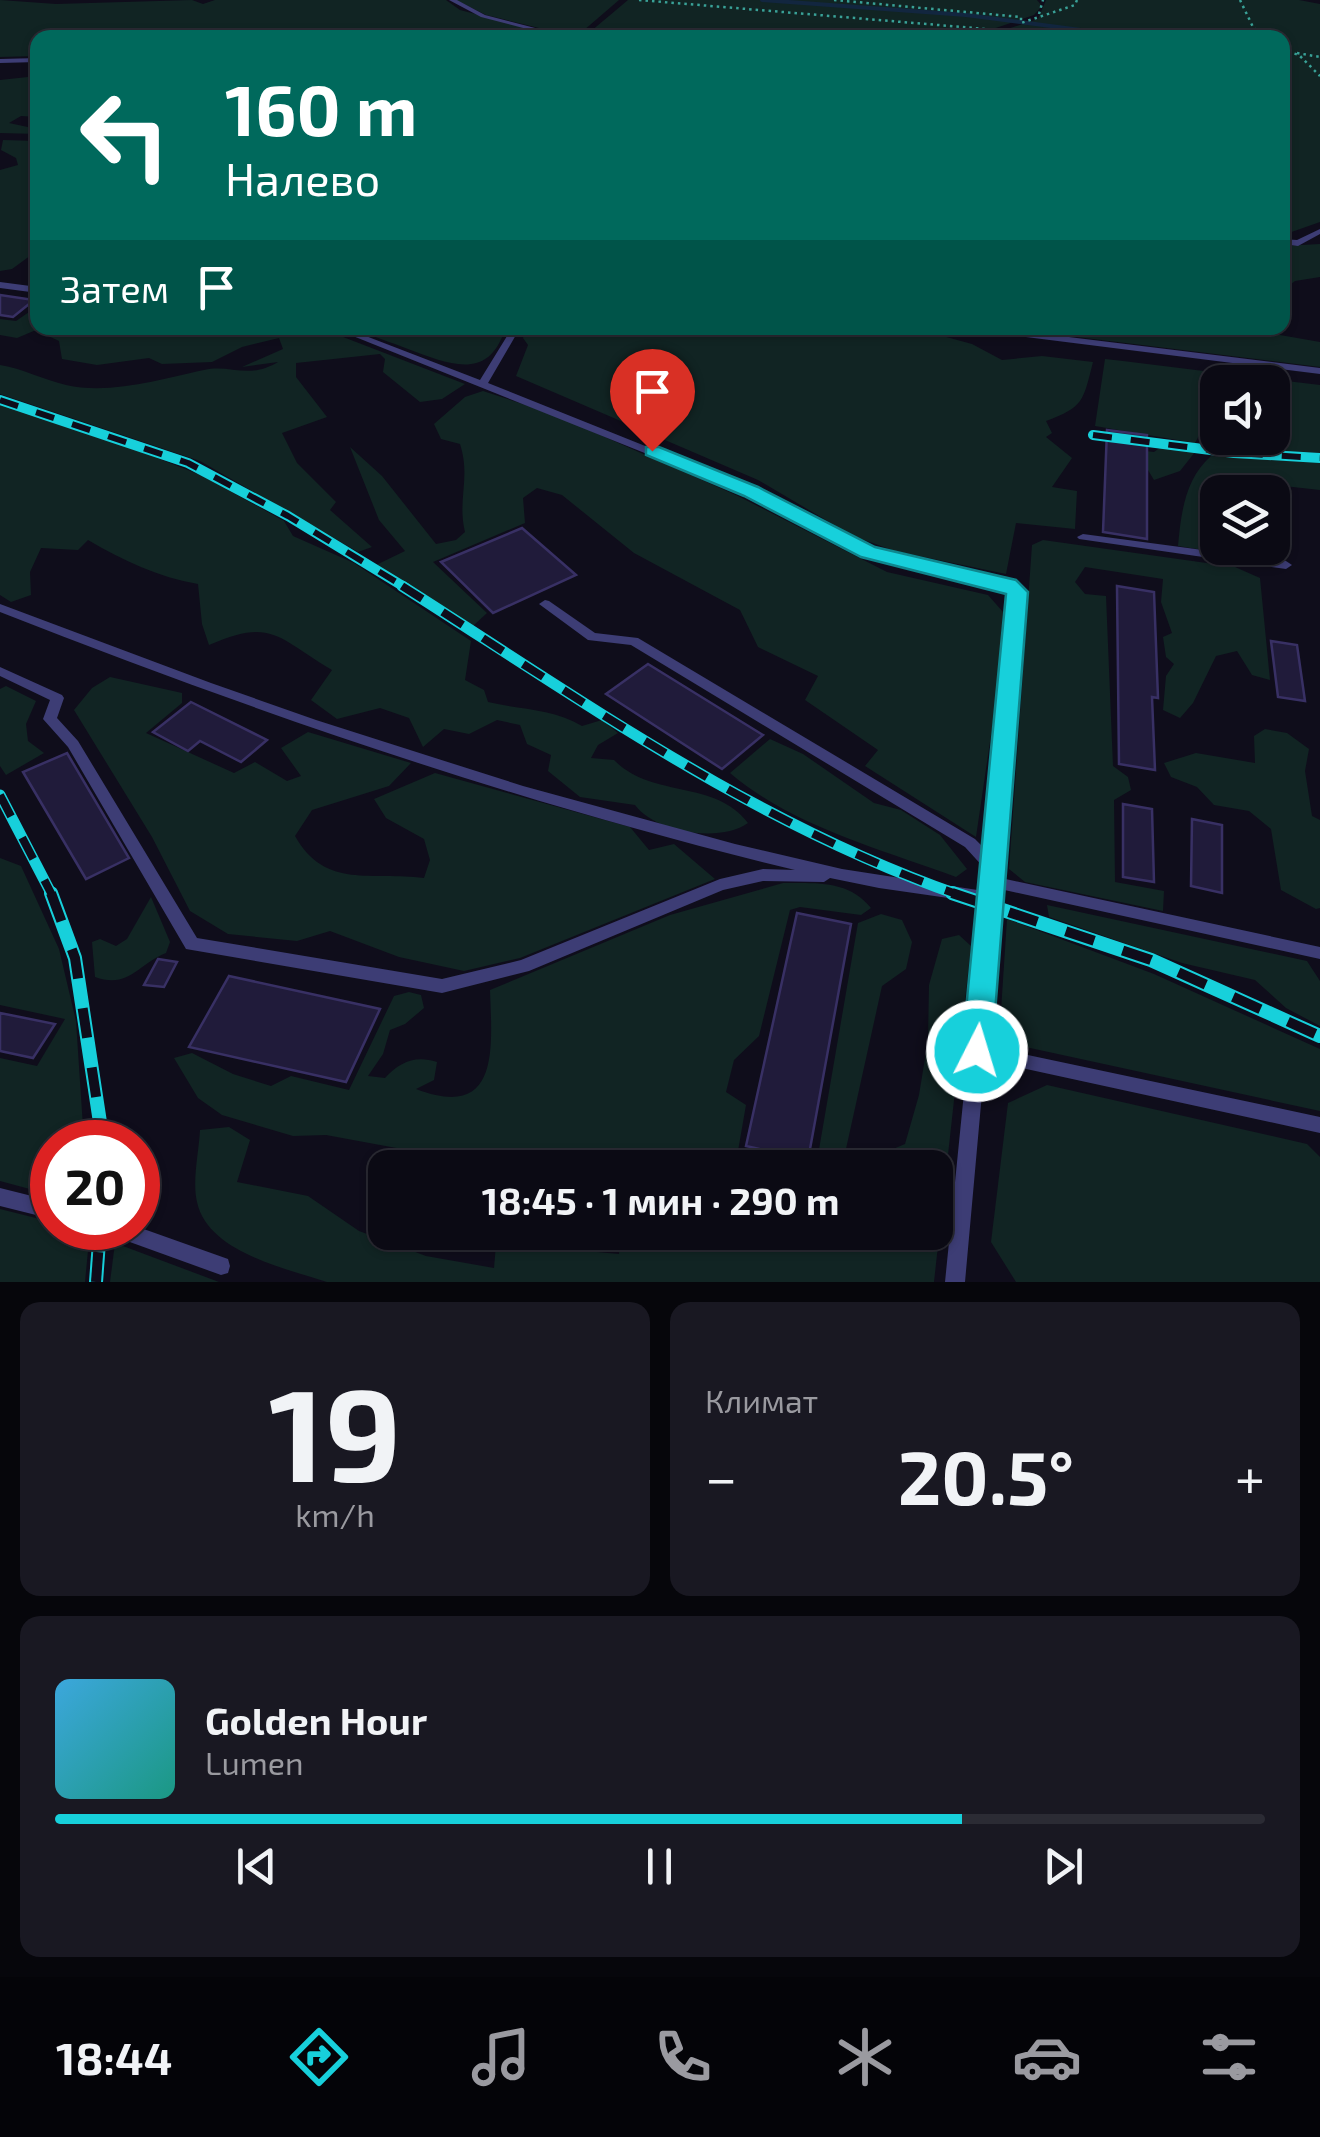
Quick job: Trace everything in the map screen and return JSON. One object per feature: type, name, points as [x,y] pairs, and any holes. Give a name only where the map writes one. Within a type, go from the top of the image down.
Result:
[{"type":"lane","points":[[452,0],[483,16],[539,30]]},
{"type":"lane","points":[[0,61],[30,60]]},
{"type":"lane","points":[[1290,242],[1298,243],[1320,231]]},
{"type":"lane","points":[[0,285],[30,289]]},
{"type":"lane","points":[[356,335],[751,492],[868,552],[1008,585],[1017,592],[955,1282]]},
{"type":"lane","points":[[482,384],[512,335]]},
{"type":"lane","points":[[1034,335],[1320,371]]},
{"type":"lane","points":[[1084,536],[1200,553]]},
{"type":"lane","points":[[545,604],[592,637],[634,641],[970,843],[993,883]]},
{"type":"lane","points":[[0,608],[165,673],[466,771],[739,850],[847,876]]},
{"type":"lane","points":[[0,671],[57,698],[50,719],[73,744],[192,944],[442,986],[523,966],[720,885],[763,875],[993,883],[1320,953]]},
{"type":"lane","points":[[977,1051],[1320,1125]]},
{"type":"lane","points":[[0,1197],[30,1204]]},
{"type":"lane","points":[[160,1244],[221,1266]]},
{"type":"path","points":[[639,0],[998,30]]},
{"type":"path","points":[[834,0],[1021,18],[1021,22],[1075,5],[1078,0]]},
{"type":"path","points":[[1037,16],[1043,0]]},
{"type":"path","points":[[1240,0],[1257,30]]},
{"type":"path","points":[[1290,51],[1320,56]]},
{"type":"path","points":[[1290,53],[1320,76]]},
{"type":"green space","points":[[0,0],[56,4],[192,0],[203,4],[215,0],[446,0],[460,10],[536,30],[30,30],[30,56],[0,57]]},
{"type":"green space","points":[[456,0],[619,0],[584,30],[547,30],[486,15]]},
{"type":"green space","points":[[628,0],[1037,0],[1042,6],[1034,15],[990,30],[592,30]]},
{"type":"green space","points":[[1046,0],[1299,0],[1320,4],[1320,222],[1290,233],[1290,30],[1004,30],[1038,19]]},
{"type":"green space","points":[[30,77],[30,117],[21,116],[9,123],[30,128],[30,134],[0,133],[0,80]]},
{"type":"green space","points":[[3,140],[30,141],[30,256],[12,269],[0,271],[0,170],[18,165],[16,158],[1,150]]},
{"type":"green space","points":[[1320,244],[1320,277],[1290,285],[1290,246]]},
{"type":"green space","points":[[30,311],[30,333],[17,338],[0,335],[0,319],[16,321]]},
{"type":"green space","points":[[46,335],[338,335],[465,384],[442,399],[420,402],[383,372],[385,359],[380,354],[296,363],[296,377],[327,417],[282,433],[297,463],[336,502],[330,510],[372,547],[358,552],[200,461],[0,394],[0,365],[66,385],[118,387],[214,369],[258,370],[278,362],[242,367],[283,349],[279,338],[242,347],[212,362],[162,364],[149,358],[97,365],[62,359],[59,341]]},
{"type":"green space","points":[[371,335],[503,335],[488,357],[465,364],[437,359]]},
{"type":"green space","points":[[939,335],[972,344],[1002,360],[1042,356],[1093,362],[1080,401],[1046,421],[1052,433],[1046,437],[1072,458],[1052,487],[1077,491],[1075,529],[1016,523],[1006,574],[895,551],[853,536],[758,480],[516,376],[528,345],[523,338]]},
{"type":"green space","points":[[1061,335],[1280,335],[1320,342],[1320,367]]},
{"type":"green space","points":[[1105,359],[1200,371],[1200,434],[1195,443],[1095,426]]},
{"type":"green space","points":[[1290,381],[1320,385],[1320,453],[1290,451]]},
{"type":"green space","points":[[483,391],[553,414],[738,496],[887,572],[988,595],[1003,612],[997,694],[976,837],[865,766],[878,750],[805,700],[818,676],[758,647],[740,610],[634,553],[562,495],[537,488],[523,498],[525,523],[433,562],[487,613],[473,626],[376,565],[405,551],[379,520],[350,447],[382,476],[436,544],[456,540],[465,532],[463,456],[460,444],[441,439],[434,424],[465,397]]},
{"type":"green space","points":[[0,404],[203,476],[284,521],[293,536],[354,563],[471,641],[465,680],[484,690],[488,702],[548,713],[582,726],[602,720],[618,733],[598,745],[591,758],[614,760],[646,780],[718,800],[748,823],[721,833],[689,832],[658,822],[635,805],[580,797],[548,771],[551,755],[527,744],[520,725],[497,720],[469,734],[444,729],[423,747],[409,718],[380,708],[337,719],[311,700],[332,670],[286,641],[261,632],[209,645],[202,624],[198,584],[142,567],[88,540],[78,550],[41,548],[30,572],[31,595],[11,602],[0,595]]},
{"type":"green space","points":[[1161,447],[1195,452],[1180,471],[1154,480],[1136,450],[1154,452]]},
{"type":"green space","points":[[1211,456],[1320,461],[1320,490],[1290,487],[1290,475],[1200,475],[1200,550],[1178,546],[1183,509],[1202,465]]},
{"type":"green space","points":[[1043,540],[1235,567],[1260,578],[1270,680],[1252,675],[1237,651],[1216,656],[1193,703],[1180,718],[1163,710],[1166,676],[1174,664],[1166,657],[1163,637],[1172,633],[1161,602],[1163,579],[1085,567],[1075,582],[1085,594],[1106,596],[1113,766],[1128,777],[1131,790],[1114,800],[1115,882],[1164,891],[1163,911],[1025,882],[1009,869],[1032,545]]},
{"type":"green space","points":[[110,677],[182,693],[182,703],[146,733],[234,773],[255,762],[287,781],[301,776],[281,748],[308,732],[411,763],[389,786],[312,810],[295,836],[307,853],[335,871],[424,878],[430,860],[424,839],[386,818],[374,799],[435,773],[630,827],[649,850],[674,844],[715,879],[520,958],[464,971],[399,957],[330,931],[297,941],[228,934],[190,911],[152,837],[74,710],[92,688]]},
{"type":"green space","points":[[6,686],[36,701],[26,724],[28,741],[44,753],[6,775],[0,766],[0,689]]},
{"type":"green space","points":[[1265,729],[1287,733],[1309,749],[1305,771],[1312,816],[1320,820],[1320,908],[1281,890],[1271,829],[1249,811],[1214,805],[1197,787],[1171,777],[1164,763],[1196,753],[1255,763],[1254,736]]},
{"type":"green space","points":[[770,739],[803,754],[874,803],[901,810],[940,835],[967,869],[956,877],[809,822],[754,792],[730,773]]},
{"type":"green space","points":[[0,858],[21,866],[59,949],[76,1021],[83,1120],[30,1120],[30,1189],[0,1181],[0,1058],[37,1066],[65,1019],[0,1005]]},
{"type":"green space","points":[[783,883],[842,888],[871,908],[861,915],[800,907],[790,910],[759,1036],[734,1060],[726,1092],[746,1105],[738,1150],[407,1150],[326,1135],[293,1136],[222,1115],[198,1098],[174,1058],[192,1053],[233,1074],[271,1086],[291,1076],[349,1090],[394,996],[409,992],[421,995],[424,1008],[405,1024],[390,1030],[383,1054],[368,1076],[385,1078],[408,1061],[429,1060],[437,1062],[434,1080],[416,1089],[443,1096],[463,1095],[477,1087],[490,1056],[490,990],[670,915]]},
{"type":"green space","points":[[151,897],[170,942],[166,953],[125,978],[95,977],[92,942],[100,939],[116,946],[127,939]]},
{"type":"green space","points":[[1047,905],[1307,961],[1320,981],[1320,1026],[1286,1008],[1255,980],[1182,963],[1049,917]]},
{"type":"green space","points":[[881,914],[902,920],[912,942],[906,969],[882,986],[846,1150],[819,1150],[858,923]]},
{"type":"green space","points":[[1007,919],[1154,974],[1320,1049],[1320,1111],[1021,1046],[1000,1026]]},
{"type":"green space","points":[[959,935],[971,946],[949,1150],[891,1150],[905,1144],[919,1095],[928,1040],[929,985],[942,939]]},
{"type":"green space","points":[[1047,1085],[1307,1144],[1320,1157],[1320,1282],[1016,1282],[991,1242],[1008,1103]]},
{"type":"green space","points":[[229,1127],[250,1140],[237,1182],[308,1196],[368,1234],[368,1250],[410,1250],[494,1268],[496,1250],[619,1254],[619,1250],[938,1250],[934,1282],[327,1282],[250,1256],[216,1234],[197,1202],[195,1176],[200,1130]]},
{"type":"green space","points":[[0,1209],[30,1216],[30,1250],[88,1250],[85,1282],[0,1282]]},
{"type":"green space","points":[[114,1250],[134,1250],[219,1282],[110,1282]]},
{"type":"building","points":[[0,295],[30,299],[13,317],[0,315]]},
{"type":"building","points":[[1107,430],[1147,435],[1147,539],[1103,532]]},
{"type":"building","points":[[522,528],[576,575],[493,613],[441,562]]},
{"type":"building","points":[[1117,586],[1154,592],[1158,698],[1152,697],[1155,770],[1119,764]]},
{"type":"building","points":[[1271,641],[1297,645],[1305,701],[1278,697]]},
{"type":"building","points":[[648,664],[763,735],[722,769],[606,694]]},
{"type":"building","points":[[191,702],[267,740],[241,762],[200,741],[188,751],[153,732]]},
{"type":"building","points":[[67,753],[129,858],[86,879],[23,772]]},
{"type":"building","points":[[1123,804],[1152,809],[1154,882],[1123,877]]},
{"type":"building","points":[[1192,819],[1222,825],[1222,893],[1191,886]]},
{"type":"building","points":[[797,913],[851,924],[810,1150],[746,1146]]},
{"type":"building","points":[[158,959],[177,962],[164,987],[144,985]]},
{"type":"building","points":[[229,976],[380,1009],[346,1082],[189,1047]]},
{"type":"building","points":[[0,1013],[55,1024],[33,1058],[0,1051]]},
{"type":"waterway","points":[[762,0],[966,15],[1081,30]]},
{"type":"railway","points":[[0,400],[188,463],[288,516],[406,588]]},
{"type":"railway","points":[[1093,435],[1234,453],[1320,458]]},
{"type":"railway","points":[[402,586],[604,716],[741,796],[811,833],[959,895]]},
{"type":"railway","points":[[0,795],[51,893]]},
{"type":"railway","points":[[51,893],[75,958],[100,1120]]},
{"type":"railway","points":[[952,893],[1151,960],[1320,1036]]},
{"type":"railway","points":[[96,1282],[98,1250]]},
{"type":"route","points":[[652,451],[751,492],[868,552],[1008,585],[1017,592],[977,1051]]}]
